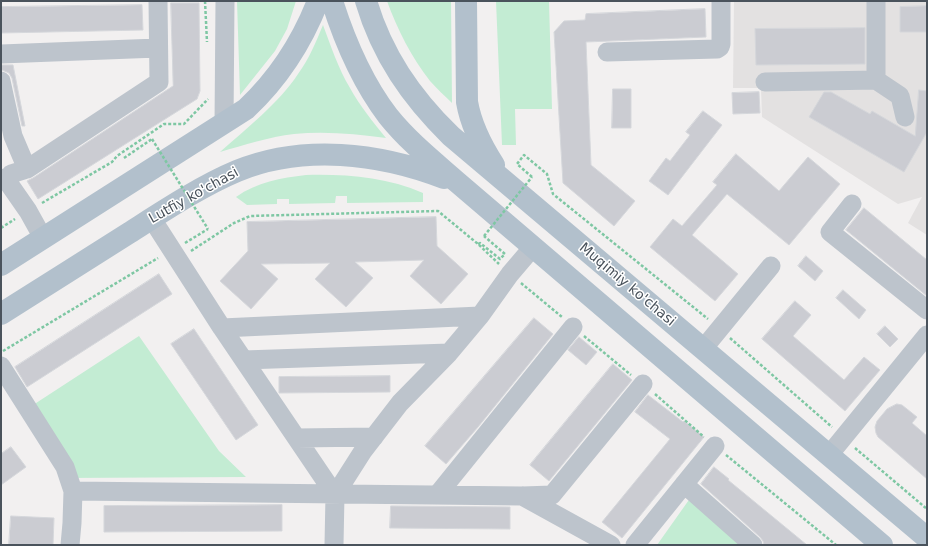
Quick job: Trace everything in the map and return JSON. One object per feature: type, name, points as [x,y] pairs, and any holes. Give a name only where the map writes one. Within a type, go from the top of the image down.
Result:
[{"type":"main road","points":[[1,265],[246,109],[264,93],[274,80],[300,39],[318,1]]},
{"type":"main road","points":[[332,1],[339,24],[367,84],[389,117],[414,144],[456,182],[882,545]]},
{"type":"main road","name":"Muqimiy ko'chasi","points":[[366,1],[384,47],[412,94],[451,136],[927,538]]},
{"type":"main road","points":[[466,1],[467,102],[469,113],[481,144],[507,184]]},
{"type":"main road","name":"Lutfiy ko'chasi","points":[[1,314],[152,219],[211,184],[237,171],[267,162],[297,156],[330,155],[378,158],[420,169],[456,182]]},
{"type":"main road","points":[[825,496],[837,498],[846,493],[852,482],[852,475],[849,472]]},
{"type":"street","points":[[43,238],[28,211],[5,178],[159,82],[158,1]]},
{"type":"street","points":[[224,124],[225,1]]},
{"type":"street","points":[[607,52],[717,49],[721,44],[721,1]]},
{"type":"street","points":[[876,1],[876,80]]},
{"type":"street","points":[[1,54],[158,48]]},
{"type":"street","points":[[766,82],[876,80],[900,96],[905,117]]},
{"type":"street","points":[[1,81],[13,136],[13,174]]},
{"type":"street","points":[[852,204],[830,232],[927,310]]},
{"type":"street","points":[[152,219],[182,248],[222,328],[335,495]]},
{"type":"street","points":[[334,545],[335,495],[363,451],[400,403],[449,353],[480,316],[505,266],[533,247]]},
{"type":"street","points":[[703,349],[771,266]]},
{"type":"street","points":[[222,328],[480,316]]},
{"type":"street","points":[[438,494],[573,327]]},
{"type":"street","points":[[829,455],[927,335]]},
{"type":"street","points":[[244,360],[449,353]]},
{"type":"street","points":[[1,366],[65,467],[73,491],[70,545]]},
{"type":"street","points":[[73,491],[335,495],[438,494],[552,496],[643,384]]},
{"type":"street","points":[[297,438],[374,437]]},
{"type":"street","points":[[635,545],[715,446]]},
{"type":"street","points":[[684,484],[753,545]]},
{"type":"street","points":[[522,496],[612,545]]},
{"type":"path","points":[[206,1],[207,46]]},
{"type":"path","points":[[1,228],[112,162],[117,156],[164,124],[184,124],[209,98]]},
{"type":"path","points":[[124,158],[152,139],[208,229],[182,248]]},
{"type":"path","points":[[505,254],[484,236],[532,177],[517,164],[524,155],[547,174],[553,194],[720,328],[927,509]]},
{"type":"path","points":[[1,352],[182,248],[250,216],[438,211],[505,266]]},
{"type":"path","points":[[478,244],[480,243],[573,327],[836,545]]},
{"type":"shaded area","points":[[734,1],[927,1],[927,235],[908,223],[922,197],[898,204],[762,117],[761,88],[733,88]]},
{"type":"green space","points":[[237,1],[296,1],[287,29],[275,51],[240,95]]},
{"type":"green space","points":[[387,1],[451,1],[452,103],[430,81],[417,63],[400,33]]},
{"type":"green space","points":[[496,1],[549,1],[552,109],[515,109],[516,145],[502,145]]},
{"type":"green space","points":[[323,25],[342,73],[354,95],[362,108],[386,138],[340,133],[294,134],[266,139],[220,152],[262,115],[290,85],[309,56]]},
{"type":"green space","points":[[306,175],[351,176],[395,183],[423,193],[423,202],[347,203],[347,196],[336,196],[335,203],[289,204],[289,199],[277,199],[277,204],[247,205],[236,197],[261,184],[278,179]]},
{"type":"green space","points":[[139,336],[219,451],[246,477],[64,478],[33,405]]},
{"type":"green space","points":[[691,497],[743,545],[657,545]]},
{"type":"building","points":[[171,3],[199,3],[200,91],[197,99],[38,199],[27,181],[173,86]]},
{"type":"building","points":[[142,5],[143,30],[1,33],[1,7]]},
{"type":"building","points":[[927,6],[927,32],[900,32],[900,7]]},
{"type":"building","points":[[705,9],[706,37],[586,42],[591,165],[635,201],[614,226],[563,183],[554,32],[564,21],[585,20],[586,14]]},
{"type":"building","points":[[865,28],[865,64],[756,65],[755,29]]},
{"type":"building","points":[[1,65],[13,65],[25,126],[22,126],[12,78],[9,73],[2,70]]},
{"type":"building","points":[[613,89],[631,89],[631,128],[612,128]]},
{"type":"building","points":[[919,90],[927,91],[927,132],[904,172],[809,117],[824,92],[831,92],[870,114],[872,111],[915,136]]},
{"type":"building","points":[[759,92],[760,113],[733,114],[732,93]]},
{"type":"building","points":[[703,111],[722,125],[668,195],[649,181],[666,158],[670,161],[690,135],[686,132]]},
{"type":"building","points":[[736,154],[779,191],[808,157],[840,184],[789,245],[727,194],[692,235],[738,274],[715,301],[650,247],[673,219],[682,226],[717,185],[713,182]]},
{"type":"building","points":[[864,208],[927,260],[927,296],[846,230]]},
{"type":"building","points":[[436,217],[437,246],[468,274],[441,304],[410,276],[424,260],[355,262],[373,278],[346,307],[315,279],[330,263],[261,264],[278,279],[251,309],[220,281],[248,251],[247,222]]},
{"type":"building","points":[[806,256],[823,271],[815,281],[798,266]]},
{"type":"building","points":[[159,274],[172,294],[27,387],[15,367]]},
{"type":"building","points":[[843,290],[866,310],[859,319],[836,298]]},
{"type":"building","points":[[795,301],[811,315],[793,336],[844,380],[864,357],[880,370],[845,411],[762,339]]},
{"type":"building","points":[[534,318],[553,334],[446,464],[425,446]]},
{"type":"building","points":[[885,326],[898,339],[890,347],[877,334]]},
{"type":"building","points":[[194,329],[258,425],[236,440],[171,344]]},
{"type":"building","points":[[579,337],[597,352],[586,365],[568,350]]},
{"type":"building","points":[[613,364],[632,380],[549,481],[530,465]]},
{"type":"building","points":[[390,376],[390,392],[279,393],[279,377]]},
{"type":"building","points":[[648,395],[704,437],[622,538],[602,522],[670,439],[635,412]]},
{"type":"building","points":[[897,404],[902,405],[917,417],[912,423],[927,436],[927,479],[878,437],[876,433],[875,427],[877,421],[887,409]]},
{"type":"building","points":[[11,447],[26,467],[1,485],[1,454]]},
{"type":"building","points":[[714,467],[807,545],[764,545],[760,537],[701,484]]},
{"type":"building","points":[[282,505],[282,531],[104,532],[104,506]]},
{"type":"building","points":[[391,506],[510,507],[510,529],[390,528]]},
{"type":"building","points":[[11,516],[54,518],[53,545],[9,545]]}]
